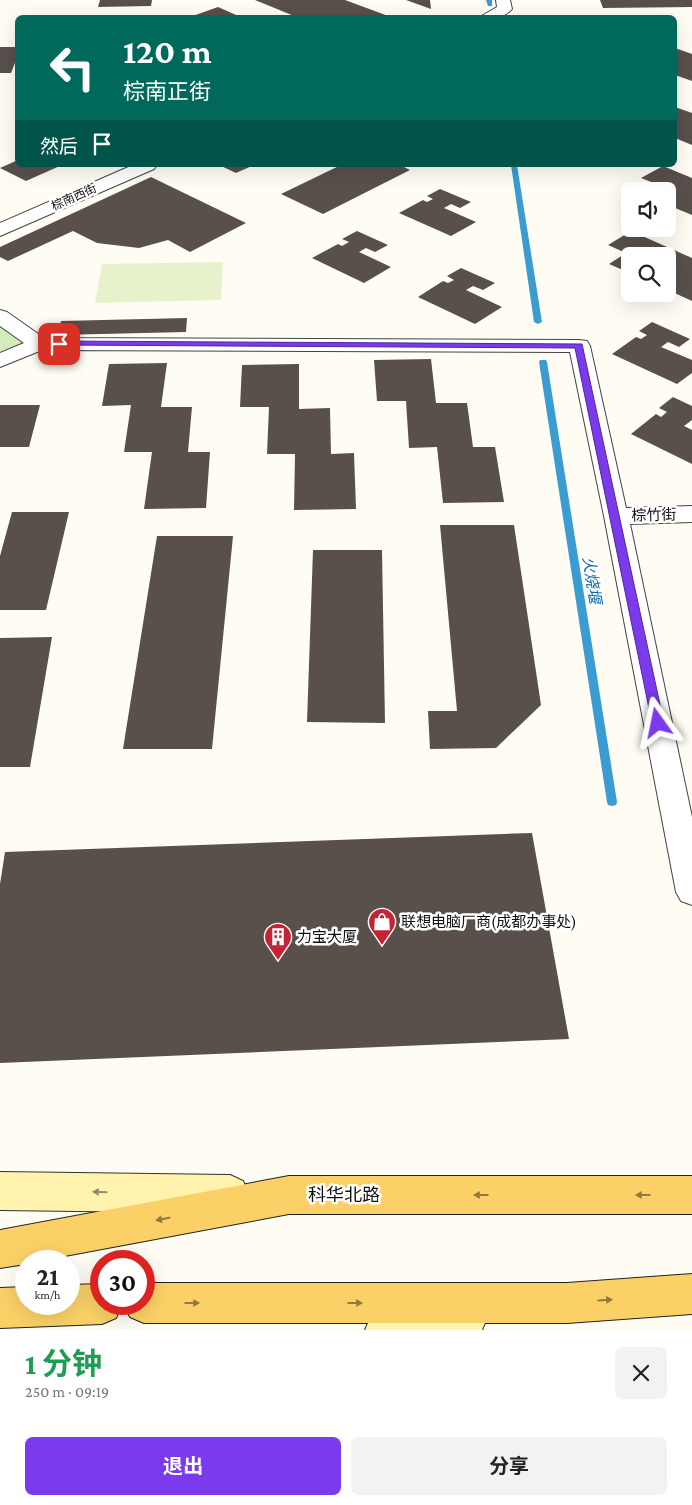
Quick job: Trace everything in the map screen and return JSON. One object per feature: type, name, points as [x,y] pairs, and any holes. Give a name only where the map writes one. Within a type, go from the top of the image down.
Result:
[{"type":"main road","name":"科华北路","points":[[0,1249],[289,1195],[692,1195]]},
{"type":"main road","points":[[155,1303],[567,1303],[692,1294]]},
{"type":"main road","points":[[0,1308],[90,1304]]},
{"type":"street","points":[[492,15],[505,9],[503,0]]},
{"type":"street","name":"棕南西街","points":[[0,230],[143,167]]},
{"type":"street","points":[[0,316],[39,344]]},
{"type":"street","points":[[0,361],[39,344],[578,346],[616,516],[692,892]]},
{"type":"street","name":"棕竹街","points":[[616,516],[692,514]]},
{"type":"street","points":[[0,1191],[289,1195]]},
{"type":"street","points":[[385,1330],[567,1303]]},
{"type":"green space","points":[[223,262],[221,300],[95,303],[102,264]]},
{"type":"green space","points":[[0,316],[39,344],[0,361]]},
{"type":"building","points":[[100,0],[152,0],[151,6],[98,7]]},
{"type":"building","points":[[255,0],[345,0],[386,15],[292,15]]},
{"type":"building","points":[[406,0],[430,0],[431,9]]},
{"type":"building","points":[[600,0],[692,0],[692,7],[603,8]]},
{"type":"building","points":[[218,7],[236,15],[196,15]]},
{"type":"building","points":[[0,47],[15,47],[15,63],[11,73],[0,73]]},
{"type":"building","points":[[677,49],[692,54],[692,81],[677,76]]},
{"type":"building","points":[[677,108],[692,113],[692,145],[677,139]]},
{"type":"building","points":[[15,161],[15,167],[58,167],[26,181],[0,168]]},
{"type":"building","points":[[223,167],[250,167],[236,173]]},
{"type":"building","points":[[337,167],[404,167],[410,170],[323,214],[281,194]]},
{"type":"building","points":[[661,167],[692,178],[692,215],[676,208],[676,182],[651,182],[641,178]]},
{"type":"building","points":[[151,177],[246,223],[190,252],[168,240],[139,248],[97,243],[73,231],[8,261],[0,257],[0,247]]},
{"type":"building","points":[[440,189],[471,202],[460,208],[451,204],[444,208],[476,222],[451,236],[399,213],[423,200],[427,202],[433,199],[427,196]]},
{"type":"building","points":[[357,231],[388,245],[375,252],[366,248],[359,252],[391,267],[364,283],[312,258],[338,244],[342,246],[349,242],[342,239]]},
{"type":"building","points":[[621,237],[645,237],[667,247],[621,247],[621,251],[608,245]]},
{"type":"building","points":[[676,251],[692,258],[692,301],[676,294]]},
{"type":"building","points":[[621,256],[621,269],[609,264]]},
{"type":"building","points":[[461,268],[495,283],[483,290],[473,286],[466,290],[502,307],[475,324],[418,297],[443,281],[448,283],[454,280],[447,276]]},
{"type":"building","points":[[187,318],[186,332],[58,335],[61,321]]},
{"type":"building","points":[[652,322],[690,339],[679,347],[668,342],[661,347],[692,360],[692,373],[677,384],[612,354],[636,337],[641,339],[647,335],[639,331]]},
{"type":"building","points":[[431,359],[436,403],[467,403],[473,447],[495,447],[504,502],[443,503],[437,447],[409,448],[406,401],[377,401],[374,360]]},
{"type":"building","points":[[167,363],[161,407],[192,407],[188,452],[210,452],[206,508],[144,509],[152,452],[124,452],[131,405],[102,406],[109,364]]},
{"type":"building","points":[[299,364],[299,409],[330,408],[331,454],[354,453],[356,509],[294,510],[295,454],[267,454],[269,407],[240,407],[242,365]]},
{"type":"building","points":[[673,397],[692,406],[692,420],[684,426],[692,430],[692,464],[631,434],[656,414],[661,417],[667,412],[659,408]]},
{"type":"building","points":[[0,405],[40,405],[29,447],[0,447]]},
{"type":"building","points":[[12,512],[69,512],[46,610],[0,610],[0,556]]},
{"type":"building","points":[[440,525],[514,525],[541,705],[496,748],[430,749],[428,711],[457,711]]},
{"type":"building","points":[[157,536],[233,536],[212,749],[123,749]]},
{"type":"building","points":[[313,550],[382,550],[385,723],[307,722]]},
{"type":"building","points":[[52,637],[30,767],[0,767],[0,638]]},
{"type":"building","name":"力宝大厦","points":[[532,833],[569,1039],[0,1063],[0,884],[5,852]]},
{"type":"waterway","name":"火烧堰","points":[[489,0],[490,5]]},
{"type":"waterway","name":"火烧堰","points":[[514,167],[538,322]]},
{"type":"waterway","name":"火烧堰","points":[[543,362],[612,802]]},
{"type":"place","name":"联想电脑厂商(成都办事处)","points":[[382,946]]},
{"type":"place","name":"力宝大厦","points":[[278,961]]},
{"type":"route","points":[[59,344],[578,346],[616,516],[658,723]]}]
